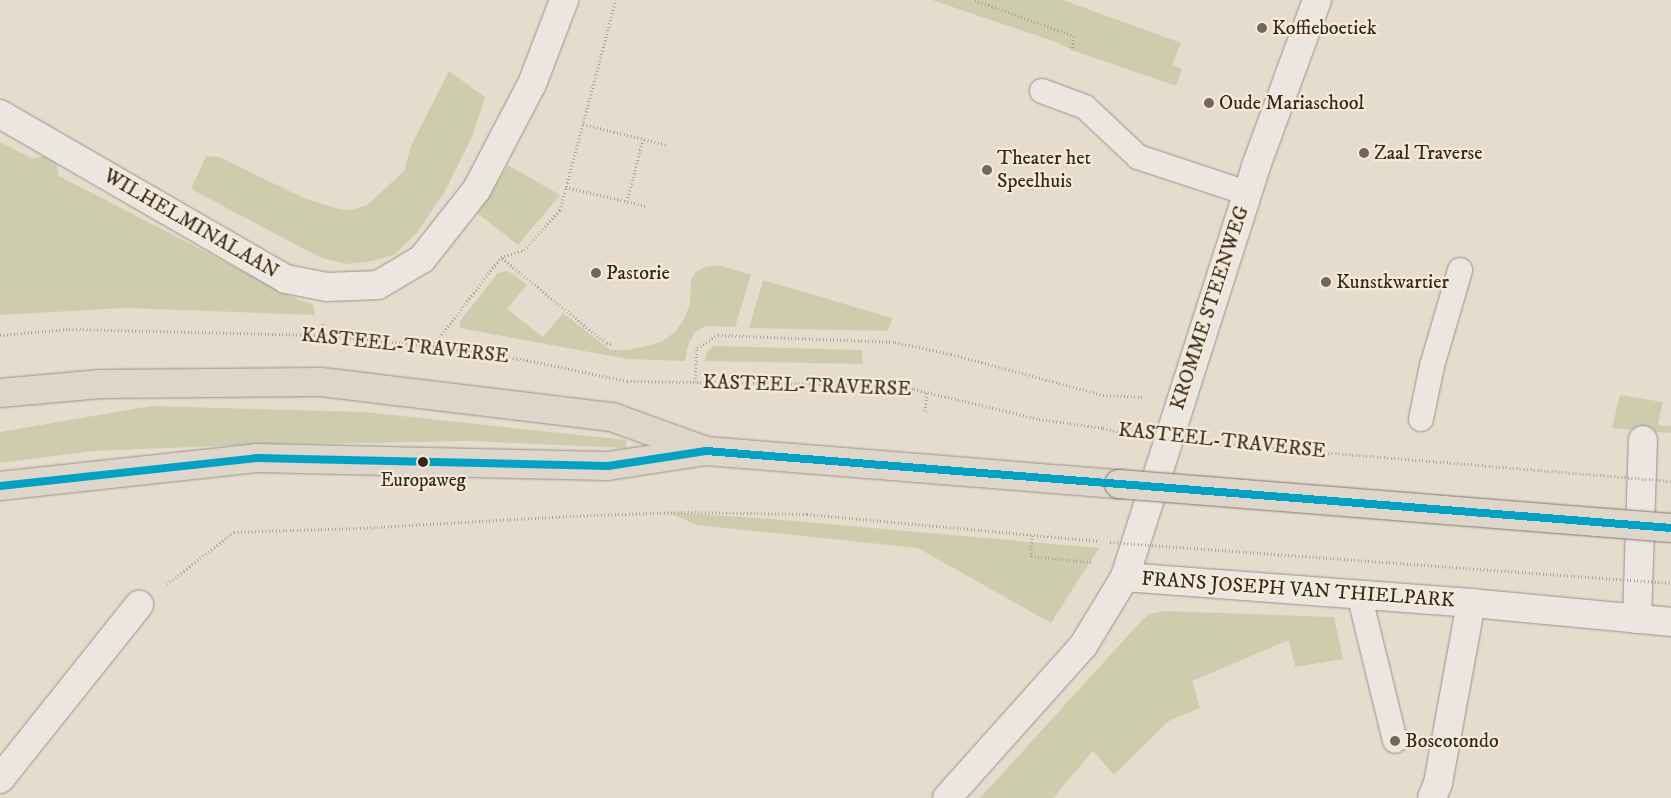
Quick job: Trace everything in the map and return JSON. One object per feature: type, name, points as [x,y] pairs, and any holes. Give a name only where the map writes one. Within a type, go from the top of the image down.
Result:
[{"type":"main road","points":[[0,393],[101,384],[321,382],[612,417],[706,451]]},
{"type":"main road","points":[[0,486],[256,458],[608,466],[706,451],[1671,528]]},
{"type":"street","name":"WILHELMINALAAN","points":[[0,114],[286,279],[327,287],[378,285],[422,259],[477,189],[532,84],[564,0]]},
{"type":"street","name":"KROMME STEENWEG","points":[[947,798],[1083,646],[1125,576],[1247,192],[1317,0]]},
{"type":"street","points":[[1637,619],[1643,440]]},
{"type":"street","name":"FRANS JOSEPH VAN THIELPARK","points":[[1125,576],[1471,603],[1671,622]]},
{"type":"street","name":"FRANS JOSEPH VAN THIELPARK","points":[[1432,798],[1438,783],[1471,603]]},
{"type":"street","points":[[0,779],[139,606]]},
{"type":"lane","points":[[1042,91],[1085,107],[1138,157],[1247,192]]},
{"type":"lane","points":[[1421,419],[1432,366],[1460,270]]},
{"type":"lane","points":[[1359,594],[1394,741]]},
{"type":"path","points":[[433,346],[501,257],[524,250],[560,210],[616,0]]},
{"type":"path","points":[[975,0],[1074,36],[1072,50]]},
{"type":"path","points":[[583,124],[667,145]]},
{"type":"path","points":[[627,201],[643,140]]},
{"type":"path","points":[[566,187],[646,206]]},
{"type":"path","points":[[501,257],[606,343],[611,344]]},
{"type":"path","name":"KASTEEL-TRAVERSE","points":[[0,335],[69,329],[322,335],[433,346],[527,360],[628,381],[832,384],[927,392],[1039,419],[1103,428],[1140,437],[1671,481]]},
{"type":"path","points":[[695,382],[697,348],[718,335],[895,342],[951,354],[1103,395],[1147,397],[1180,404]]},
{"type":"path","points":[[925,411],[927,392]]},
{"type":"path","points":[[139,606],[234,532],[684,512],[807,514],[1110,542],[1671,583]]},
{"type":"path","points":[[1032,535],[1031,556],[1098,563]]},
{"type":"green space","points":[[932,0],[1063,0],[1181,43],[1172,65],[1182,69],[1176,86],[1072,50],[1056,42]]},
{"type":"green space","points":[[449,71],[485,97],[472,137],[445,191],[417,233],[394,255],[372,261],[346,264],[321,258],[191,189],[206,156],[219,157],[306,199],[339,209],[350,210],[367,205],[404,171],[411,146]]},
{"type":"green space","points":[[0,142],[33,159],[49,155],[55,158],[59,176],[297,299],[313,304],[315,315],[125,308],[0,315]]},
{"type":"green space","points":[[508,165],[560,195],[518,245],[477,213]]},
{"type":"green space","points":[[718,265],[751,275],[735,327],[707,326],[695,332],[688,345],[685,361],[627,359],[460,328],[460,321],[498,273],[508,271],[527,285],[507,309],[543,337],[563,313],[610,350],[628,350],[646,346],[661,342],[675,332],[684,319],[690,304],[691,280],[696,272],[705,267]]},
{"type":"green space","points":[[763,280],[892,318],[888,331],[749,328]]},
{"type":"green space","points":[[714,346],[862,350],[863,364],[705,361],[707,352]]},
{"type":"green space","points":[[1620,395],[1663,402],[1658,425],[1671,426],[1671,433],[1612,428]]},
{"type":"green space","points":[[151,406],[363,412],[627,440],[626,448],[469,441],[216,446],[93,451],[0,463],[0,432]]},
{"type":"green space","points":[[667,512],[758,518],[1099,548],[1051,623],[918,548],[697,525]]},
{"type":"green space","points":[[1165,611],[1334,617],[1343,659],[1295,667],[1289,640],[1192,681],[1200,708],[1169,721],[1114,775],[1093,751],[1053,798],[980,798],[1143,619],[1150,614]]},
{"type":"transit line","points":[[0,486],[256,458],[608,466],[706,451],[1671,528]]},
{"type":"place","name":"Koffieboetiek","points":[[1262,28]]},
{"type":"place","name":"Oude Mariaschool","points":[[1209,103]]},
{"type":"place","name":"Zaal Traverse","points":[[1364,153]]},
{"type":"place","name":"Theater het Speelhuis","points":[[987,170]]},
{"type":"place","name":"Pastorie","points":[[596,273]]},
{"type":"place","name":"Kunstkwartier","points":[[1326,282]]},
{"type":"place","name":"Europaweg","points":[[423,462]]},
{"type":"place","name":"Boscotondo","points":[[1395,741]]}]
